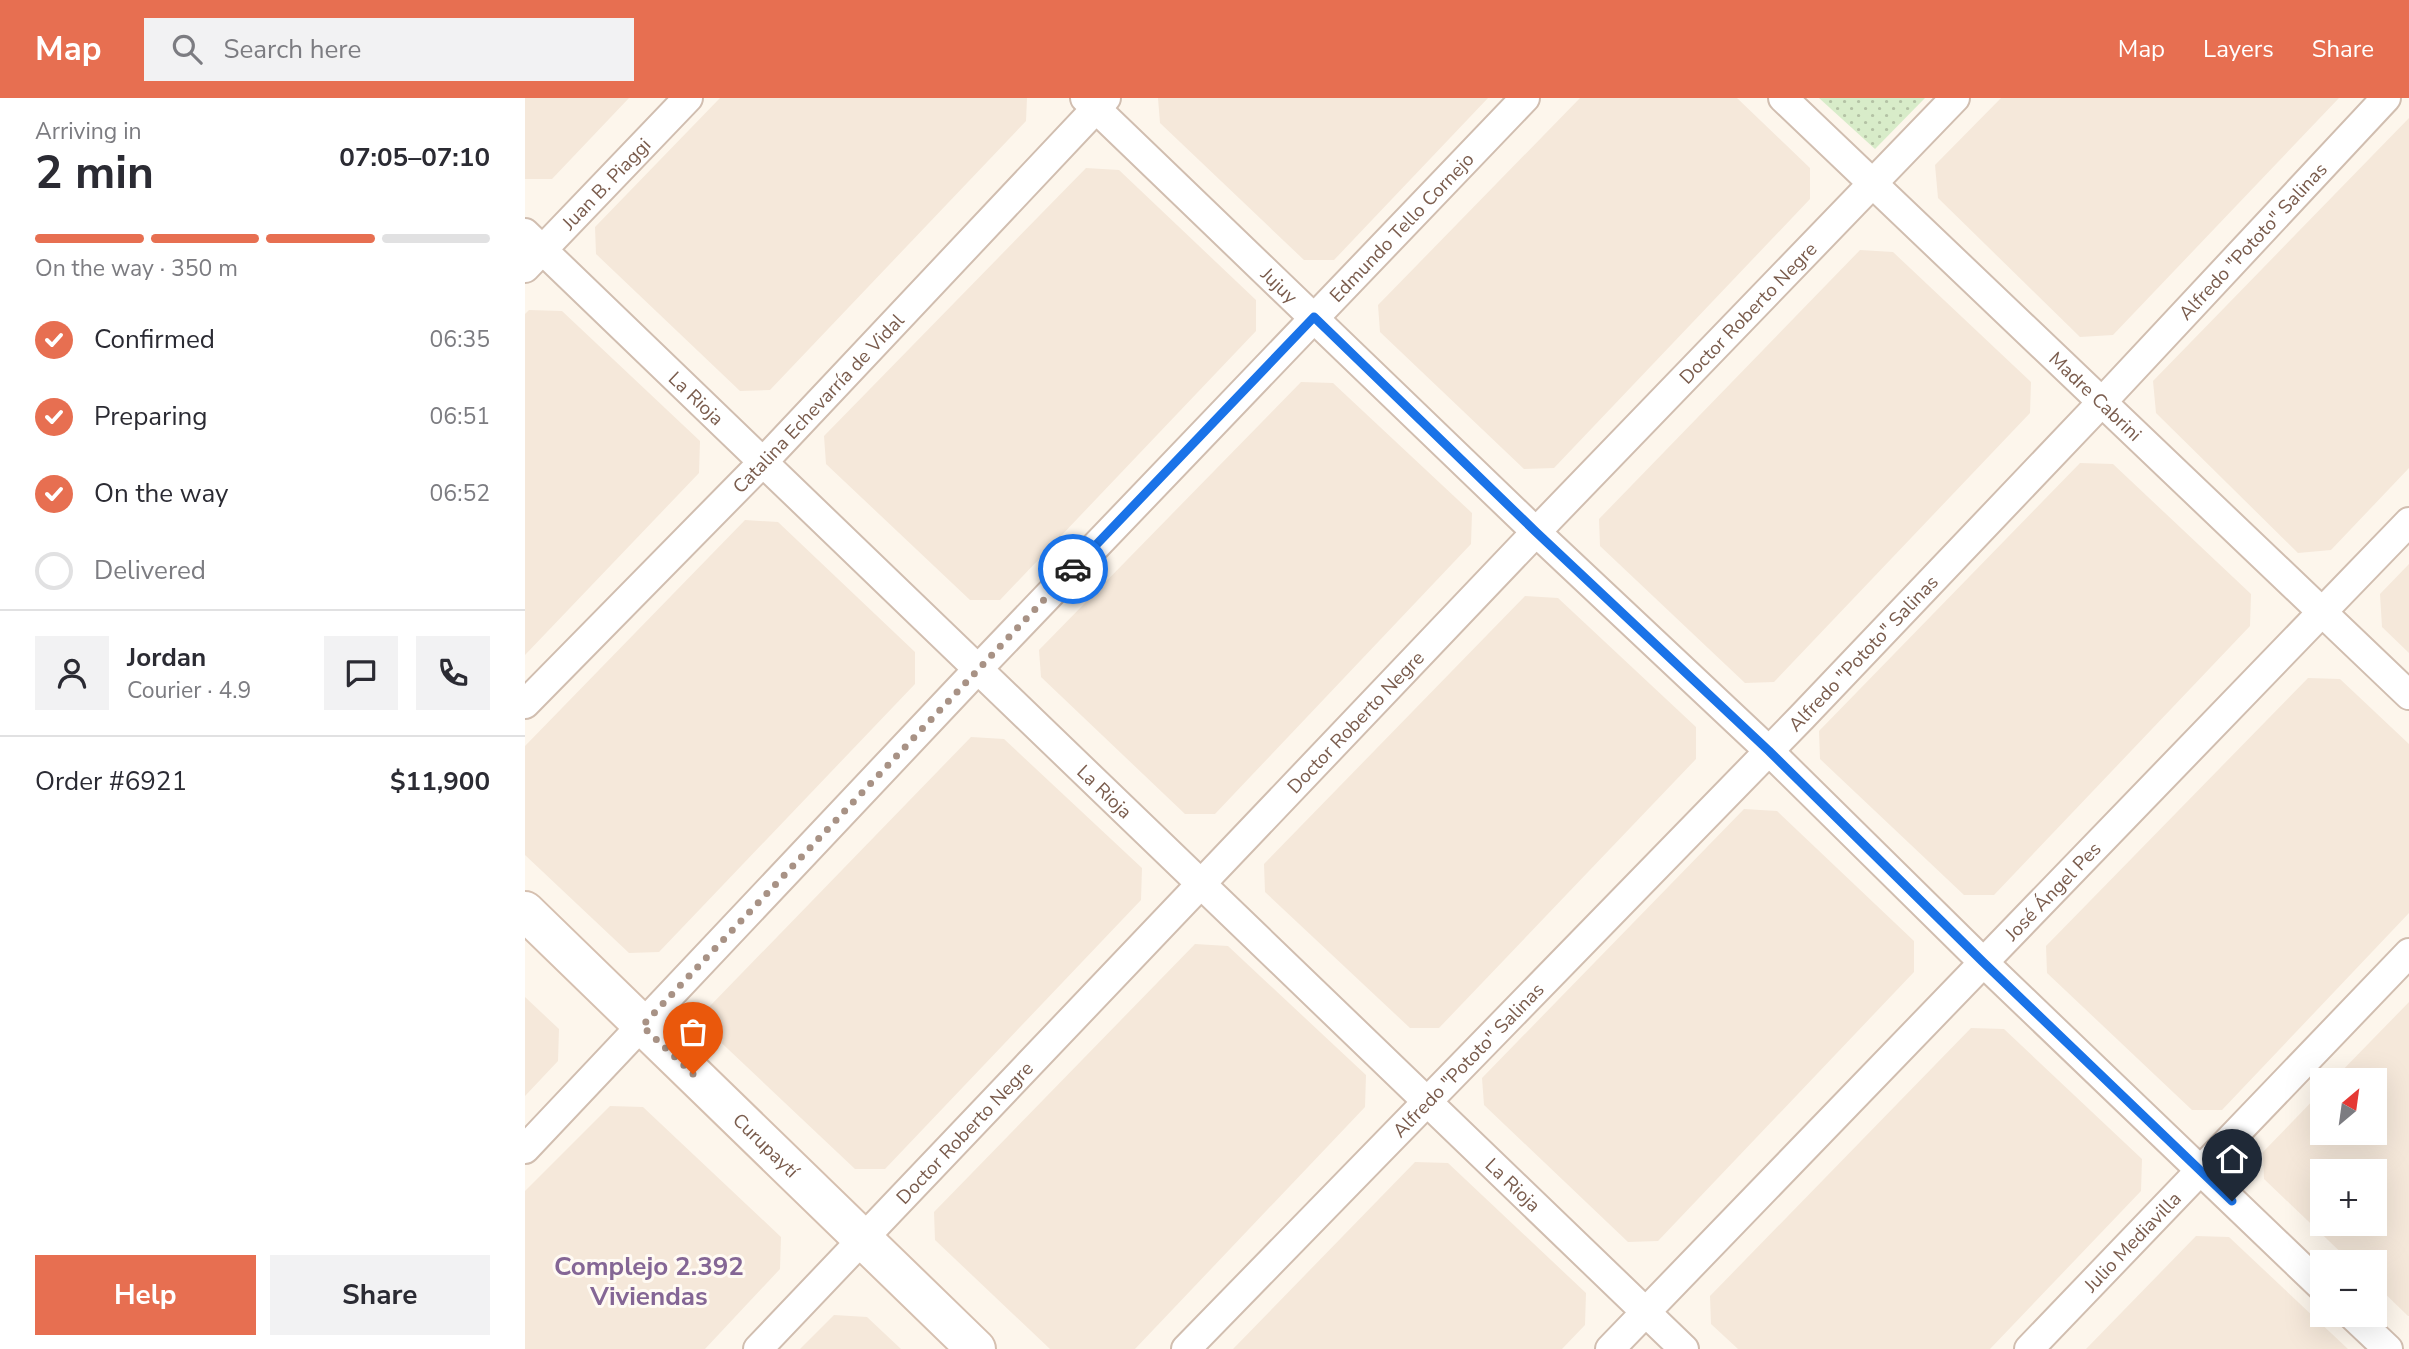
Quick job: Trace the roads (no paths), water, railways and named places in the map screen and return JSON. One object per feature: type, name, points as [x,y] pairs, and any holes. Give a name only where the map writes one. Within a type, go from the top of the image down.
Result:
[{"type":"street","name":"Juan B. Piaggi","points":[[531,250],[688,98]]},
{"type":"street","name":"Edmundo Tello Cornejo","points":[[525,1149],[978,668],[1525,98]]},
{"type":"street","name":"Madre Cabrini","points":[[1783,98],[2409,695]]},
{"type":"street","name":"Doctor Roberto Negre","points":[[758,1349],[1536,532],[1955,98]]},
{"type":"street","name":"Alfredo \"Pototo\" Salinas","points":[[1186,1349],[1769,751],[2102,402],[2386,98]]},
{"type":"street","name":"Jujuy","points":[[1096,101],[1536,532],[1769,751],[1983,962],[2310,1276]]},
{"type":"street","name":"Catalina Echevarría de Vidal","points":[[525,704],[763,462],[1096,101]]},
{"type":"street","name":"La Rioja","points":[[531,250],[763,462],[1684,1349]]},
{"type":"street","name":"José Ángel Pes","points":[[1610,1349],[2409,522]]},
{"type":"street","name":"Curupaytí","points":[[525,911],[976,1349]]},
{"type":"street","name":"Julio Mediavilla","points":[[2029,1349],[2409,953]]},
{"type":"street","points":[[2365,1327],[2388,1349]]},
{"type":"district","name":"Complejo 2.392 Viviendas","points":[[649,1281]]}]
